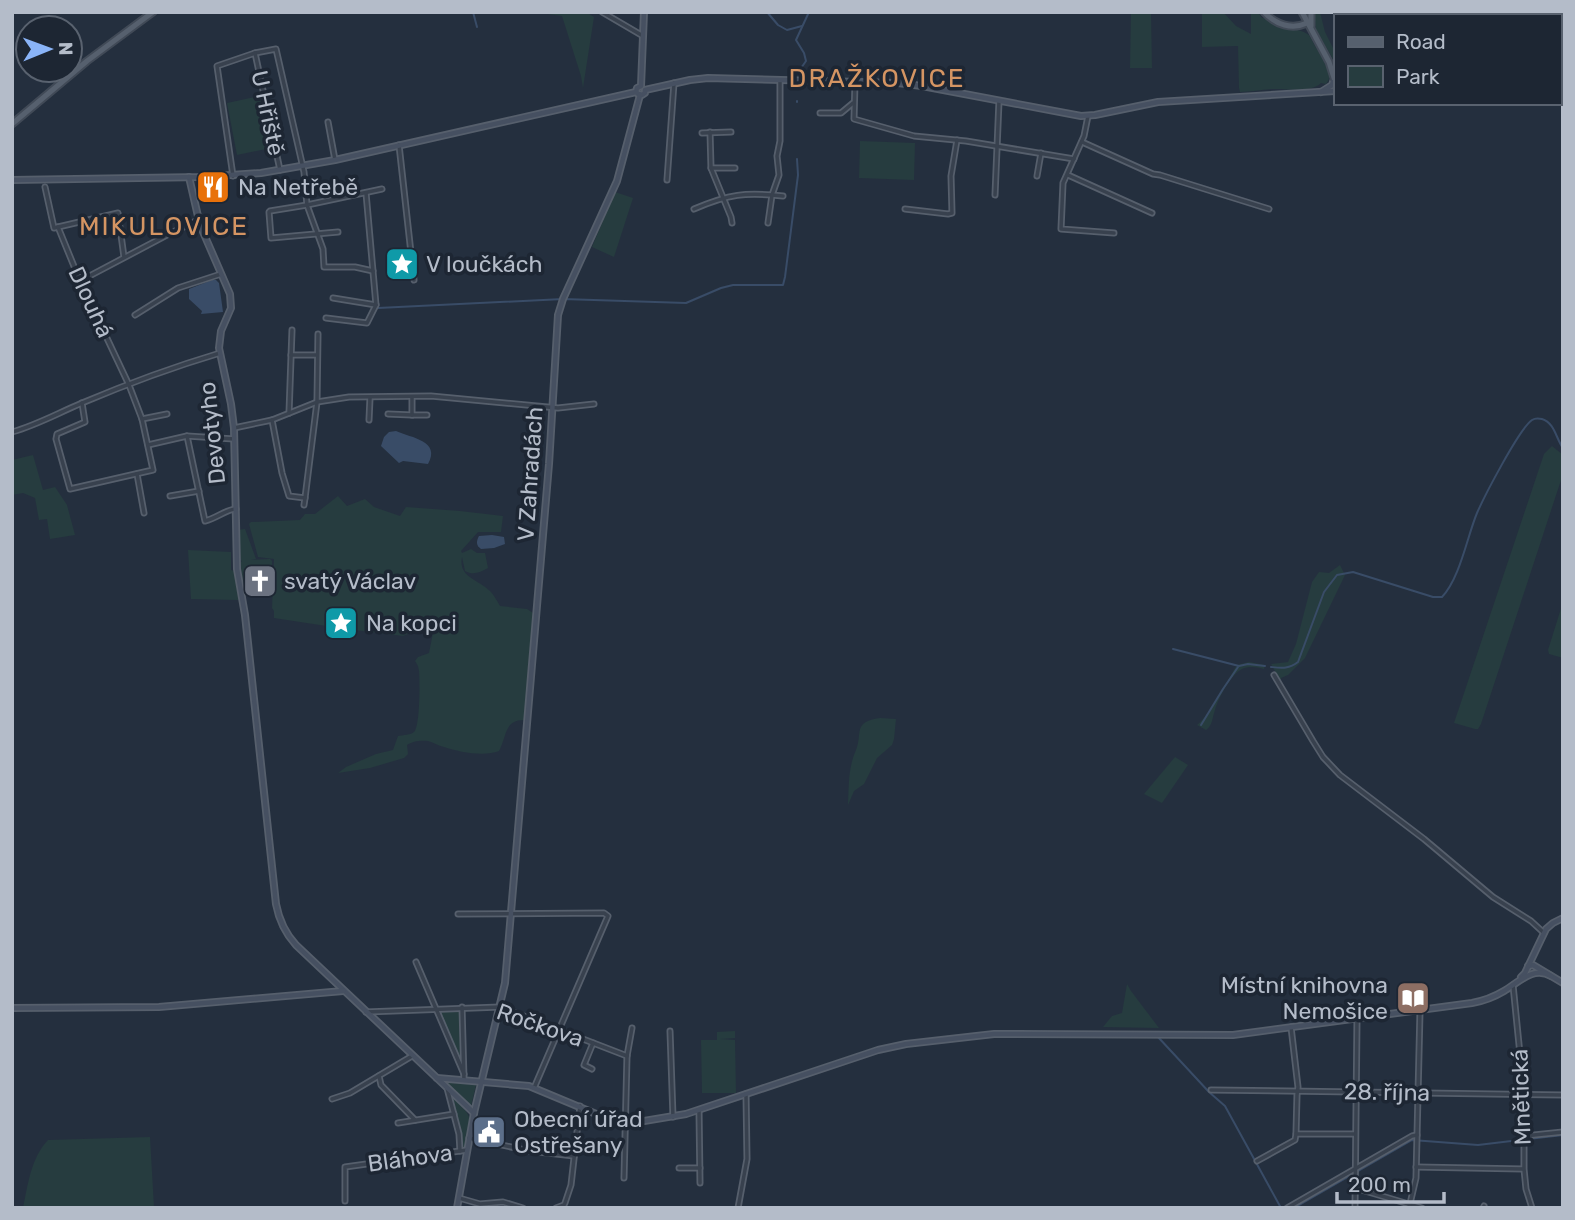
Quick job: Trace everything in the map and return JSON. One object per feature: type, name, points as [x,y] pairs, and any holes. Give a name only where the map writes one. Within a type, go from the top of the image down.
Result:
[{"type":"main road","points":[[12,124],[87,61],[153,12]]},
{"type":"main road","points":[[1264,12],[1285,25],[1307,23]]},
{"type":"main road","points":[[1302,12],[1334,74]]},
{"type":"main road","points":[[1311,12],[1311,29]]},
{"type":"main road","points":[[1329,62],[1334,68]]},
{"type":"street","points":[[602,12],[643,36]]},
{"type":"street","points":[[12,180],[233,176],[280,170],[638,93],[644,94],[645,12]]},
{"type":"street","points":[[255,53],[275,48],[302,167],[307,205],[323,250],[324,267],[355,267],[373,271]]},
{"type":"street","name":"U Hřiště","points":[[233,176],[217,66],[255,53],[280,170]]},
{"type":"street","points":[[643,88],[708,78],[909,85],[1088,116],[1158,102],[1321,93],[1334,89]]},
{"type":"street","points":[[768,223],[772,195],[779,175],[777,156],[780,141],[780,80]]},
{"type":"street","points":[[855,82],[854,119],[910,136],[996,145],[1074,159]]},
{"type":"street","points":[[667,180],[674,83]]},
{"type":"street","name":"V Zahradách","points":[[457,1208],[474,1113],[506,976],[558,320],[563,299],[617,181],[638,93]]},
{"type":"street","points":[[995,195],[999,102]]},
{"type":"street","points":[[820,113],[841,113],[853,103]]},
{"type":"street","points":[[1088,116],[1082,142],[1063,183],[1061,229],[1114,233]]},
{"type":"street","points":[[328,122],[335,160]]},
{"type":"street","points":[[710,132],[711,168],[732,223]]},
{"type":"street","points":[[702,133],[731,132]]},
{"type":"street","points":[[905,209],[952,213],[951,176],[957,140]]},
{"type":"street","points":[[1082,142],[1154,174],[1269,209]]},
{"type":"street","points":[[399,145],[414,280]]},
{"type":"street","points":[[1037,176],[1041,153]]},
{"type":"street","points":[[711,168],[735,168]]},
{"type":"street","points":[[1067,175],[1152,213]]},
{"type":"street","points":[[12,432],[129,385],[220,353],[220,334],[231,308],[229,290],[198,220],[188,177]]},
{"type":"street","name":"Dlouhá","points":[[45,187],[54,228],[58,227],[142,419],[153,469],[137,474]]},
{"type":"street","points":[[338,232],[271,238],[270,211],[382,189]]},
{"type":"street","points":[[326,318],[367,323],[376,305],[366,193]]},
{"type":"street","points":[[694,209],[723,197],[745,194],[783,197]]},
{"type":"street","points":[[58,227],[118,213],[124,258]]},
{"type":"street","points":[[80,281],[198,220]]},
{"type":"street","points":[[135,316],[178,288],[221,274]]},
{"type":"street","points":[[333,298],[376,305]]},
{"type":"street","points":[[289,412],[292,330]]},
{"type":"street","points":[[304,505],[317,402],[318,334]]},
{"type":"street","name":"Devotyho","points":[[220,353],[234,428],[238,575],[245,615],[278,915],[293,942],[474,1113]]},
{"type":"street","points":[[291,355],[317,355]]},
{"type":"street","points":[[234,428],[272,420],[317,402],[349,397],[431,396],[553,408],[594,404]]},
{"type":"street","points":[[412,397],[412,415]]},
{"type":"street","points":[[369,420],[370,398]]},
{"type":"street","points":[[82,403],[85,422],[57,434],[56,439],[70,489],[137,474],[144,513]]},
{"type":"street","points":[[142,419],[167,414]]},
{"type":"street","points":[[388,414],[427,415]]},
{"type":"street","points":[[272,420],[289,496],[305,498]]},
{"type":"street","points":[[148,445],[187,436],[234,439]]},
{"type":"street","points":[[187,436],[205,521],[236,509]]},
{"type":"street","points":[[170,496],[199,491]]},
{"type":"street","points":[[1274,674],[1312,741],[1340,775],[1441,852],[1493,897],[1531,921],[1544,933]]},
{"type":"street","points":[[458,914],[604,913],[608,916],[534,1088]]},
{"type":"street","points":[[1514,984],[1524,974],[1544,933],[1550,925],[1563,918]]},
{"type":"street","points":[[436,1078],[464,1077],[534,1088],[601,1116],[627,1122],[674,1117],[871,1052],[906,1044],[994,1034],[1233,1035],[1481,1001],[1533,974],[1536,971],[1532,960],[1535,951]]},
{"type":"street","points":[[416,962],[464,1077]]},
{"type":"street","points":[[1526,968],[1534,966],[1563,983]]},
{"type":"street","points":[[1526,968],[1527,974],[1545,973],[1551,976]]},
{"type":"street","name":"Mnětická","points":[[1514,984],[1524,1094],[1524,1169],[1532,1208]]},
{"type":"street","points":[[12,1008],[159,1007],[344,990]]},
{"type":"street","points":[[462,1007],[464,1077]]},
{"type":"street","name":"Ročkova","points":[[366,1012],[500,1007],[627,1056]]},
{"type":"street","points":[[1410,1206],[1415,1189],[1420,1011]]},
{"type":"street","points":[[1355,1208],[1357,1019]]},
{"type":"street","points":[[1257,1161],[1295,1140],[1298,1091],[1291,1027]]},
{"type":"street","points":[[624,1178],[627,1056],[632,1028]]},
{"type":"street","points":[[670,1031],[674,1117]]},
{"type":"street","points":[[592,1069],[584,1065],[593,1043]]},
{"type":"street","points":[[332,1099],[350,1093],[412,1056]]},
{"type":"street","points":[[379,1076],[381,1085],[415,1120]]},
{"type":"street","points":[[447,1088],[459,1134],[460,1151]]},
{"type":"street","name":"28. října","points":[[1211,1090],[1563,1094]]},
{"type":"street","points":[[738,1207],[747,1159],[746,1094]]},
{"type":"street","points":[[556,1208],[564,1205],[571,1185],[580,1106]]},
{"type":"street","points":[[699,1110],[700,1183]]},
{"type":"street","points":[[398,1123],[454,1114]]},
{"type":"street","points":[[1524,1136],[1563,1132]]},
{"type":"street","points":[[1296,1134],[1356,1134]]},
{"type":"street","points":[[1287,1208],[1412,1136],[1417,1136]]},
{"type":"street","points":[[469,1138],[530,1151],[574,1156]]},
{"type":"street","name":"Bláhova","points":[[345,1201],[345,1167],[467,1150]]},
{"type":"street","points":[[1416,1167],[1524,1169]]},
{"type":"street","points":[[679,1168],[700,1168]]},
{"type":"street","points":[[1355,1188],[1422,1208]]},
{"type":"street","points":[[459,1198],[480,1204],[503,1202],[523,1208]]},
{"type":"street","points":[[733,1199],[740,1200]]},
{"type":"green space","points":[[533,12],[586,12],[594,17],[583,88],[562,16]]},
{"type":"green space","points":[[1131,12],[1151,12],[1152,68],[1130,68]]},
{"type":"green space","points":[[1202,12],[1223,12],[1236,26],[1251,34],[1251,12],[1258,12],[1262,18],[1277,26],[1304,32],[1309,35],[1325,64],[1329,74],[1326,84],[1321,83],[1306,89],[1240,92],[1238,46],[1202,47]]},
{"type":"green space","points":[[1314,12],[1320,12],[1325,32],[1334,50],[1334,58],[1333,59],[1316,30]]},
{"type":"green space","points":[[260,96],[271,148],[237,155],[227,103]]},
{"type":"green space","points":[[860,141],[915,143],[914,180],[859,178]]},
{"type":"green space","points":[[615,192],[633,198],[614,257],[592,247]]},
{"type":"green space","points":[[1552,446],[1563,455],[1563,474],[1481,724],[1475,729],[1454,723],[1544,454]]},
{"type":"green space","points":[[33,455],[43,490],[55,487],[67,505],[75,535],[50,539],[47,519],[39,520],[35,498],[23,493],[12,495],[12,460]]},
{"type":"green space","points":[[338,496],[347,506],[365,499],[374,507],[400,516],[406,507],[503,516],[501,532],[478,532],[461,551],[462,553],[471,549],[477,553],[485,553],[488,568],[477,573],[465,571],[462,557],[463,569],[470,577],[490,591],[500,606],[527,609],[533,613],[524,720],[509,726],[499,751],[472,753],[428,741],[417,741],[407,745],[408,754],[404,758],[370,768],[338,773],[376,754],[393,750],[398,736],[414,732],[419,693],[419,671],[415,661],[429,653],[436,618],[430,619],[417,632],[403,636],[274,618],[274,559],[258,557],[249,524],[300,520],[305,514],[315,514]]},
{"type":"green space","points":[[245,529],[256,559],[251,560],[272,561],[271,591],[265,595],[244,594],[238,530]]},
{"type":"green space","points":[[188,550],[231,552],[231,570],[234,571],[239,600],[191,599]]},
{"type":"green space","points":[[1340,565],[1345,575],[1305,658],[1288,675],[1281,678],[1281,681],[1271,664],[1288,662],[1296,644],[1312,582],[1319,572],[1329,573]]},
{"type":"green space","points":[[1563,602],[1563,658],[1549,654],[1548,650]]},
{"type":"green space","points":[[1249,662],[1265,665],[1264,669],[1250,667],[1238,672],[1222,694],[1210,726],[1206,730],[1197,725],[1213,706],[1237,665]]},
{"type":"green space","points":[[880,718],[896,719],[892,745],[877,758],[864,784],[854,791],[848,805],[850,770],[860,729],[865,722]]},
{"type":"green space","points":[[1175,757],[1188,765],[1162,803],[1144,794]]},
{"type":"green space","points":[[1127,984],[1159,1028],[1103,1027],[1112,1016],[1122,1013]]},
{"type":"green space","points":[[441,1010],[461,1010],[462,1066],[440,1013]]},
{"type":"green space","points":[[735,1031],[735,1038],[720,1039],[735,1040],[736,1093],[702,1093],[701,1040],[717,1040],[717,1032]]},
{"type":"green space","points":[[451,1081],[476,1085],[471,1106],[448,1084]]},
{"type":"green space","points":[[451,1096],[470,1119],[464,1148],[460,1148]]},
{"type":"green space","points":[[150,1137],[154,1207],[164,1208],[23,1208],[34,1163],[48,1140]]},
{"type":"water","points":[[212,280],[219,283],[223,312],[201,314],[202,311],[189,299],[189,289]]},
{"type":"water","points":[[396,431],[428,445],[431,456],[428,464],[403,461],[399,463],[381,446],[389,432]]},
{"type":"water","points":[[479,536],[504,537],[505,544],[494,548],[479,548]]},
{"type":"waterway","points":[[473,12],[477,27]]},
{"type":"waterway","points":[[767,12],[778,25],[787,30],[802,26]]},
{"type":"waterway","points":[[799,71],[806,61],[796,40],[809,12]]},
{"type":"waterway","points":[[378,308],[563,299],[686,303],[733,285],[783,285],[798,175],[797,159]]},
{"type":"waterway","points":[[1271,667],[1288,667],[1298,662],[1324,592],[1337,575],[1353,572],[1433,597],[1442,597],[1454,579],[1481,505],[1526,426],[1535,419],[1546,421],[1553,428],[1563,448]]},
{"type":"waterway","points":[[1173,649],[1239,666],[1265,666]]},
{"type":"waterway","points":[[1201,725],[1238,667]]},
{"type":"waterway","points":[[1158,1037],[1225,1106],[1281,1208]]},
{"type":"waterway","points":[[1294,1208],[1412,1140],[1478,1145],[1563,1135]]},
{"type":"place","name":"Na Netřebě","points":[[213,187]]},
{"type":"place","name":"V loučkách","points":[[402,264]]},
{"type":"place","name":"svatý Václav","points":[[260,581]]},
{"type":"place","name":"Na kopci","points":[[341,623]]},
{"type":"place","name":"Místní knihovna Nemošice","points":[[1413,998]]},
{"type":"place","name":"Obecní úřad Ostřešany","points":[[489,1132]]},
{"type":"district","name":"DRAŽKOVICE","points":[[877,78]]},
{"type":"district","name":"MIKULOVICE","points":[[164,226]]}]
